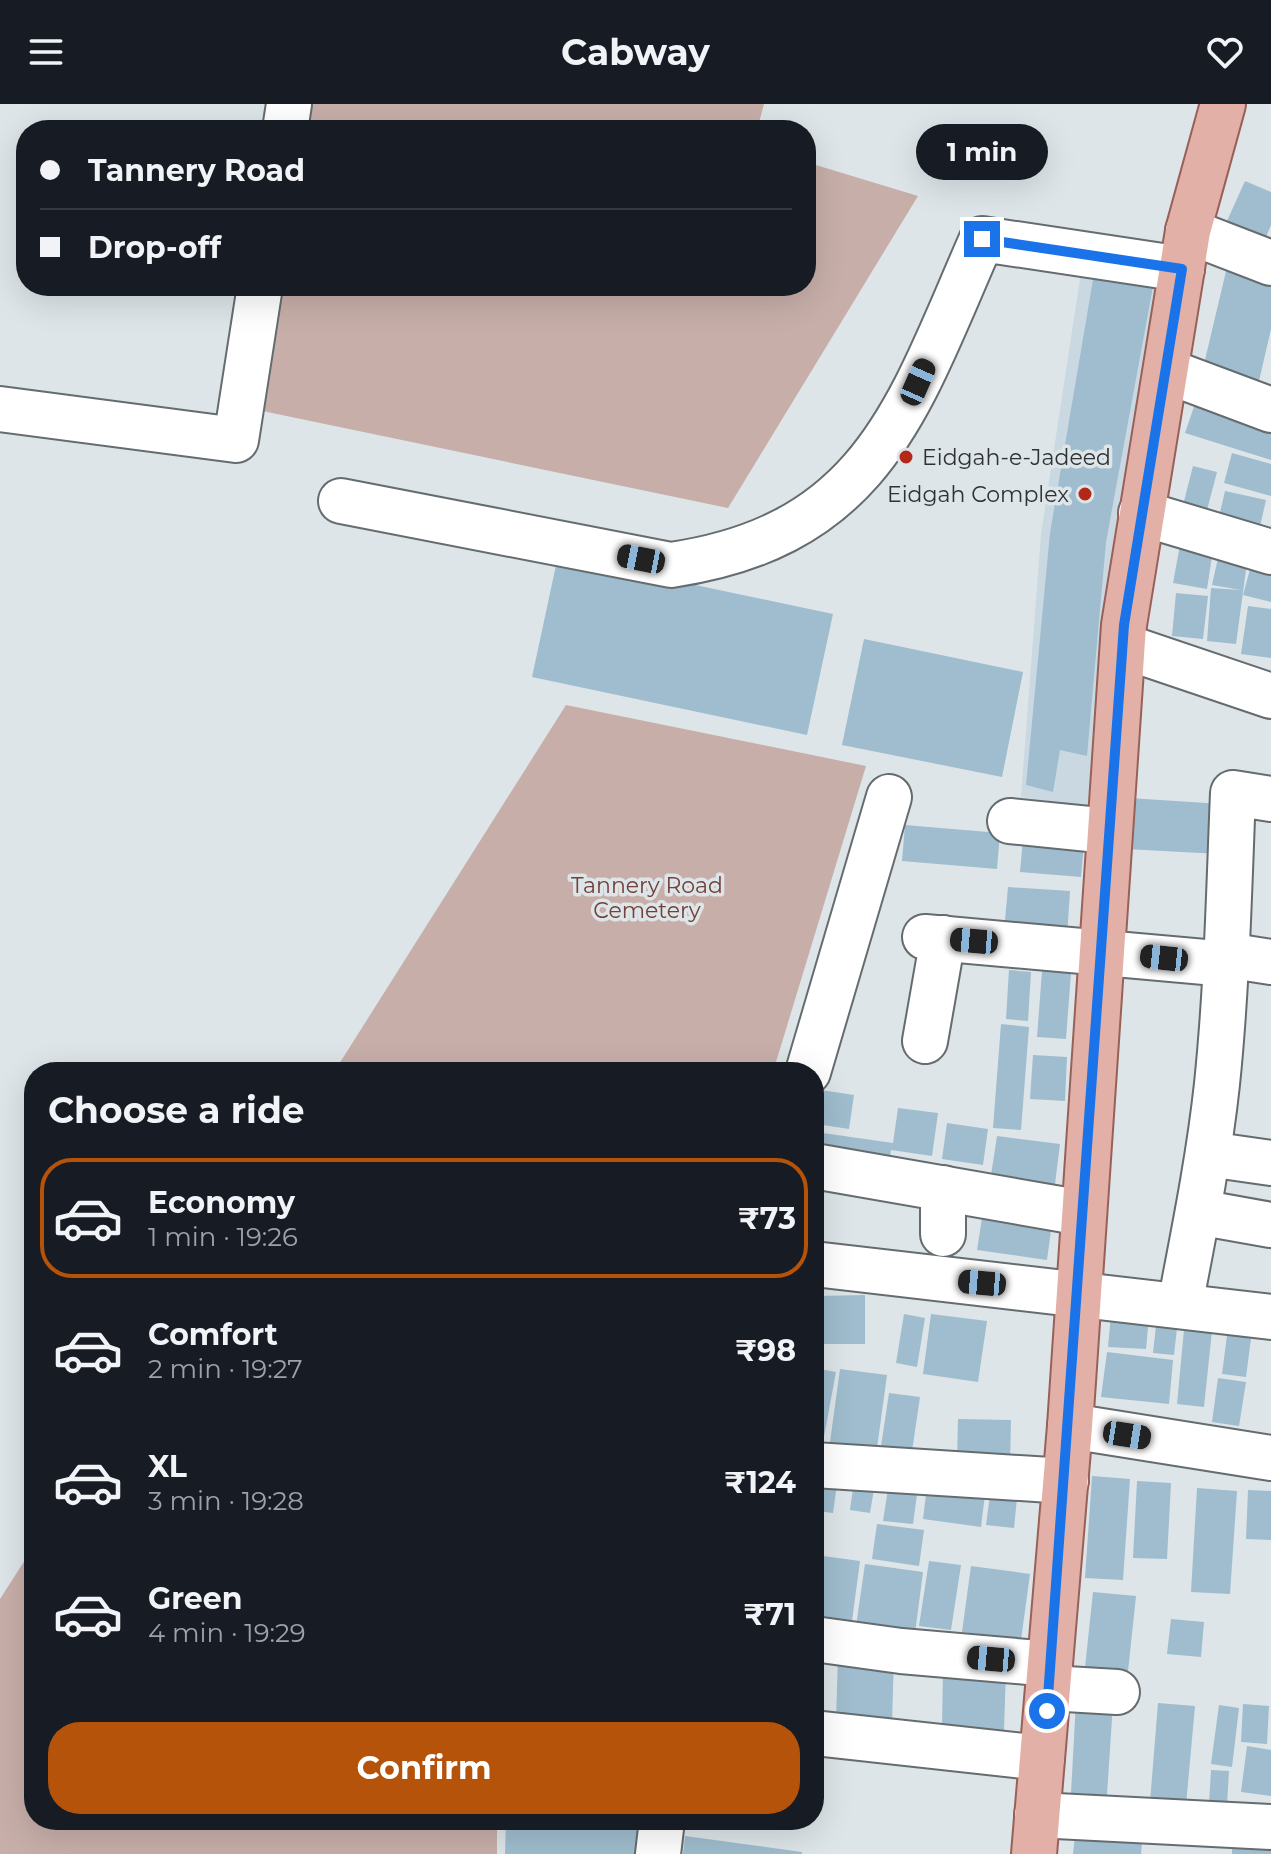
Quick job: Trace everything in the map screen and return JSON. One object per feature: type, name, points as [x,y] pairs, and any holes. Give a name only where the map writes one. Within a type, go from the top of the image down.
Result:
[{"type":"main road","points":[[1035,1834],[1066,1481],[1123,646],[1141,513],[1185,250],[1223,104]]},
{"type":"street","points":[[341,501],[671,565],[708,560],[779,535],[829,503],[863,471],[904,414],[982,239],[1185,250],[1271,263]]},
{"type":"street","points":[[0,409],[236,440],[258,296]]},
{"type":"street","points":[[1167,371],[1271,410]]},
{"type":"street","points":[[1141,513],[1271,552]]},
{"type":"street","points":[[1123,646],[1271,696]]},
{"type":"street","points":[[1180,1305],[1208,1154],[1226,959],[1233,793],[1271,799]]},
{"type":"street","points":[[811,1062],[889,797]]},
{"type":"street","points":[[1010,821],[1109,831]]},
{"type":"street","points":[[925,1041],[934,938],[1271,962]]},
{"type":"street","points":[[1208,1154],[1271,1163]]},
{"type":"street","points":[[824,1168],[1083,1213]]},
{"type":"street","points":[[943,1188],[943,1234]]},
{"type":"street","points":[[1198,1212],[1271,1225]]},
{"type":"street","points":[[824,1265],[1078,1292],[1271,1317]]},
{"type":"street","points":[[1070,1426],[1271,1458]]},
{"type":"street","points":[[824,1466],[1066,1481]]},
{"type":"street","points":[[824,1640],[1050,1676],[1117,1692]]},
{"type":"street","points":[[824,1734],[1042,1758]]},
{"type":"street","points":[[1035,1834],[1271,1827]]},
{"type":"street","points":[[658,1854],[661,1830]]},
{"type":"shaded area","name":"Eidgah Complex","points":[[1085,246],[1167,255],[1093,807],[1021,797],[1041,534]]},
{"type":"green space","points":[[292,104],[764,104],[760,120],[289,120]]},
{"type":"green space","points":[[816,165],[918,196],[728,508],[238,406],[257,296],[816,296]]},
{"type":"green space","name":"Tannery Road Cemetery","points":[[566,705],[866,766],[776,1062],[340,1062]]},
{"type":"green space","points":[[24,1562],[24,1830],[497,1830],[497,1854],[0,1854],[0,1599]]},
{"type":"building","points":[[1245,181],[1271,192],[1271,225],[1266,237],[1227,221]]},
{"type":"building","points":[[1227,267],[1271,278],[1271,329],[1256,394],[1200,381]]},
{"type":"building","name":"Eidgah Complex","points":[[1095,268],[1154,281],[1106,542],[1087,756],[1060,750],[1053,792],[1026,785],[1050,533]]},
{"type":"building","points":[[1199,392],[1271,414],[1271,460],[1185,433]]},
{"type":"building","points":[[1232,453],[1271,464],[1271,496],[1224,483]]},
{"type":"building","points":[[1193,466],[1217,472],[1206,514],[1182,509]]},
{"type":"building","points":[[1225,491],[1266,500],[1259,531],[1218,521]]},
{"type":"building","points":[[1180,545],[1213,550],[1207,589],[1173,583]]},
{"type":"building","points":[[1220,549],[1248,555],[1236,644],[1207,641],[1211,588],[1241,590],[1212,585]]},
{"type":"building","points":[[558,556],[833,614],[807,735],[532,677]]},
{"type":"building","points":[[1253,558],[1271,563],[1271,602],[1243,595]]},
{"type":"building","points":[[1176,593],[1208,596],[1203,639],[1172,636]]},
{"type":"building","points":[[1248,606],[1271,609],[1271,658],[1241,654]]},
{"type":"building","points":[[864,639],[1023,672],[1002,777],[842,745]]},
{"type":"building","points":[[1129,798],[1222,804],[1219,854],[1126,849]]},
{"type":"building","points":[[905,825],[1000,833],[997,869],[902,861]]},
{"type":"building","points":[[1024,828],[1085,833],[1081,877],[1020,872]]},
{"type":"building","points":[[1008,887],[1070,891],[1067,937],[1004,932]]},
{"type":"building","points":[[1009,970],[1031,972],[1028,1021],[1006,1019]]},
{"type":"building","points":[[1042,971],[1071,973],[1066,1039],[1037,1037]]},
{"type":"building","points":[[1001,1024],[1029,1027],[1021,1130],[993,1128]]},
{"type":"building","points":[[1033,1055],[1067,1057],[1065,1101],[1030,1099]]},
{"type":"building","points":[[824,1090],[854,1095],[849,1129],[824,1125]]},
{"type":"building","points":[[898,1108],[938,1113],[932,1156],[891,1150],[888,1173],[824,1149],[824,1133],[893,1143]]},
{"type":"building","points":[[947,1123],[988,1129],[983,1165],[942,1159]]},
{"type":"building","points":[[997,1136],[1060,1144],[1055,1184],[991,1175]]},
{"type":"building","points":[[985,1199],[1054,1208],[1047,1260],[977,1250]]},
{"type":"building","points":[[865,1295],[865,1344],[824,1344],[824,1296]]},
{"type":"building","points":[[1112,1304],[1150,1307],[1146,1349],[1108,1347]]},
{"type":"building","points":[[1158,1307],[1179,1310],[1174,1355],[1153,1353]]},
{"type":"building","points":[[904,1314],[925,1318],[917,1367],[896,1363]]},
{"type":"building","points":[[931,1314],[987,1321],[978,1382],[923,1374]]},
{"type":"building","points":[[1185,1319],[1213,1321],[1204,1407],[1177,1404]]},
{"type":"building","points":[[1229,1320],[1253,1323],[1246,1377],[1222,1374]]},
{"type":"building","points":[[1107,1352],[1173,1360],[1169,1404],[1101,1397]]},
{"type":"building","points":[[840,1369],[887,1375],[877,1448],[830,1442]]},
{"type":"building","points":[[824,1370],[836,1372],[824,1437]]},
{"type":"building","points":[[1218,1378],[1246,1382],[1239,1426],[1212,1422]]},
{"type":"building","points":[[889,1393],[920,1397],[911,1458],[880,1453]]},
{"type":"building","points":[[958,1419],[1011,1420],[1010,1464],[957,1462]]},
{"type":"building","points":[[855,1474],[876,1477],[870,1513],[850,1510]]},
{"type":"building","points":[[824,1475],[838,1477],[833,1513],[824,1512]]},
{"type":"building","points":[[890,1476],[919,1480],[913,1524],[883,1521]]},
{"type":"building","points":[[1092,1476],[1130,1479],[1123,1580],[1085,1578]]},
{"type":"building","points":[[928,1478],[986,1486],[981,1527],[923,1519]]},
{"type":"building","points":[[1137,1481],[1171,1483],[1167,1559],[1133,1558]]},
{"type":"building","points":[[1197,1488],[1237,1491],[1230,1594],[1191,1592]]},
{"type":"building","points":[[1248,1490],[1271,1491],[1271,1540],[1246,1539]]},
{"type":"building","points":[[990,1495],[1017,1498],[1014,1528],[986,1525]]},
{"type":"building","points":[[877,1524],[924,1530],[919,1566],[872,1559]]},
{"type":"building","points":[[824,1556],[860,1561],[850,1636],[824,1623]]},
{"type":"building","points":[[929,1561],[961,1565],[951,1630],[919,1626]]},
{"type":"building","points":[[865,1564],[923,1572],[914,1641],[855,1633]]},
{"type":"building","points":[[971,1566],[1030,1574],[1021,1640],[962,1632]]},
{"type":"building","points":[[1093,1592],[1136,1596],[1127,1681],[1084,1677]]},
{"type":"building","points":[[1171,1619],[1204,1622],[1201,1657],[1167,1654]]},
{"type":"building","points":[[838,1653],[894,1655],[892,1723],[836,1722]]},
{"type":"building","points":[[943,1668],[1006,1669],[1004,1730],[942,1729]]},
{"type":"building","points":[[1076,1701],[1113,1703],[1107,1795],[1071,1793]]},
{"type":"building","points":[[1158,1703],[1195,1706],[1186,1805],[1150,1802]]},
{"type":"building","points":[[1243,1704],[1269,1706],[1267,1744],[1241,1742]]},
{"type":"building","points":[[1219,1705],[1239,1708],[1232,1767],[1211,1764]]},
{"type":"building","points":[[1247,1746],[1271,1750],[1271,1796],[1241,1792]]},
{"type":"building","points":[[1211,1770],[1229,1771],[1227,1805],[1209,1804]]},
{"type":"building","points":[[506,1830],[650,1830],[648,1854],[505,1854]]},
{"type":"building","points":[[685,1836],[802,1852],[802,1854],[683,1854]]},
{"type":"building","points":[[1075,1836],[1142,1843],[1141,1854],[1073,1854]]},
{"type":"building","points":[[1232,1847],[1271,1848],[1271,1854],[1232,1854]]},
{"type":"place","name":"Eidgah-e-Jadeed","points":[[906,457]]},
{"type":"place","name":"Eidgah Complex","points":[[1085,494]]},
{"type":"route","points":[[982,239],[1182,269],[1124,625],[1070,1426],[1047,1711]]}]
